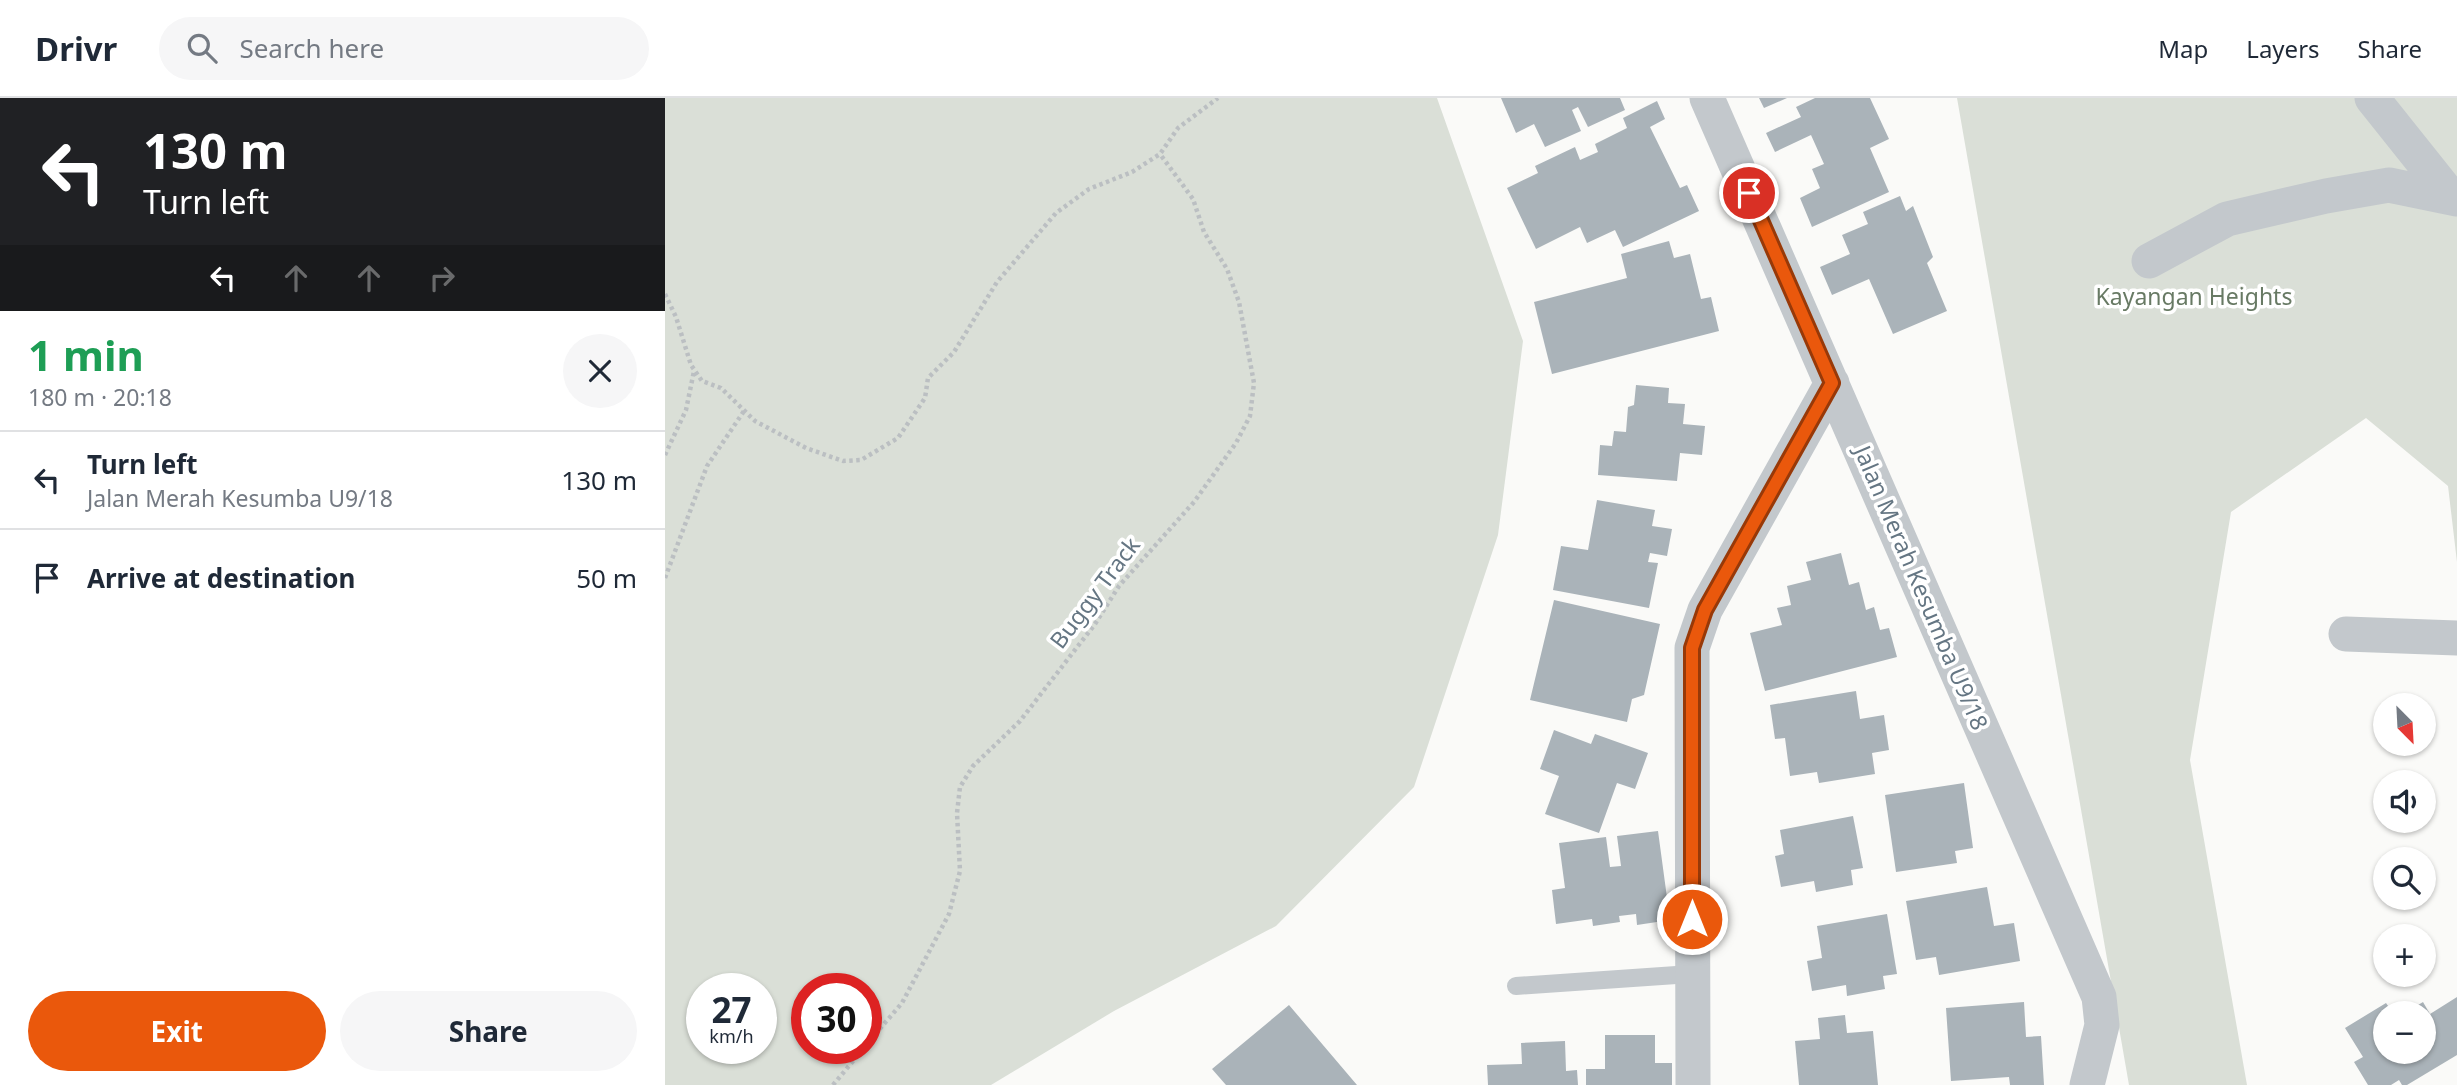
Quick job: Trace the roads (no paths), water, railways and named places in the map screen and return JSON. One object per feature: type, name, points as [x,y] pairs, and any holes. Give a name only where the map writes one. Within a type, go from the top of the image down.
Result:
[{"type":"street","name":"Jalan Merah Kesumba U9/18","points":[[1707,98],[2099,998],[2102,1025],[2088,1085]]},
{"type":"street","points":[[2372,98],[2454,198]]},
{"type":"street","points":[[2150,261],[2227,219],[2326,196],[2389,185],[2454,198]]},
{"type":"street","points":[[1693,1085],[1692,648],[1705,610],[1832,383]]},
{"type":"street","points":[[2346,634],[2457,638]]},
{"type":"lane","points":[[1516,986],[1692,974]]},
{"type":"park label","name":"Kayangan Heights","points":[[2194,297]]}]
